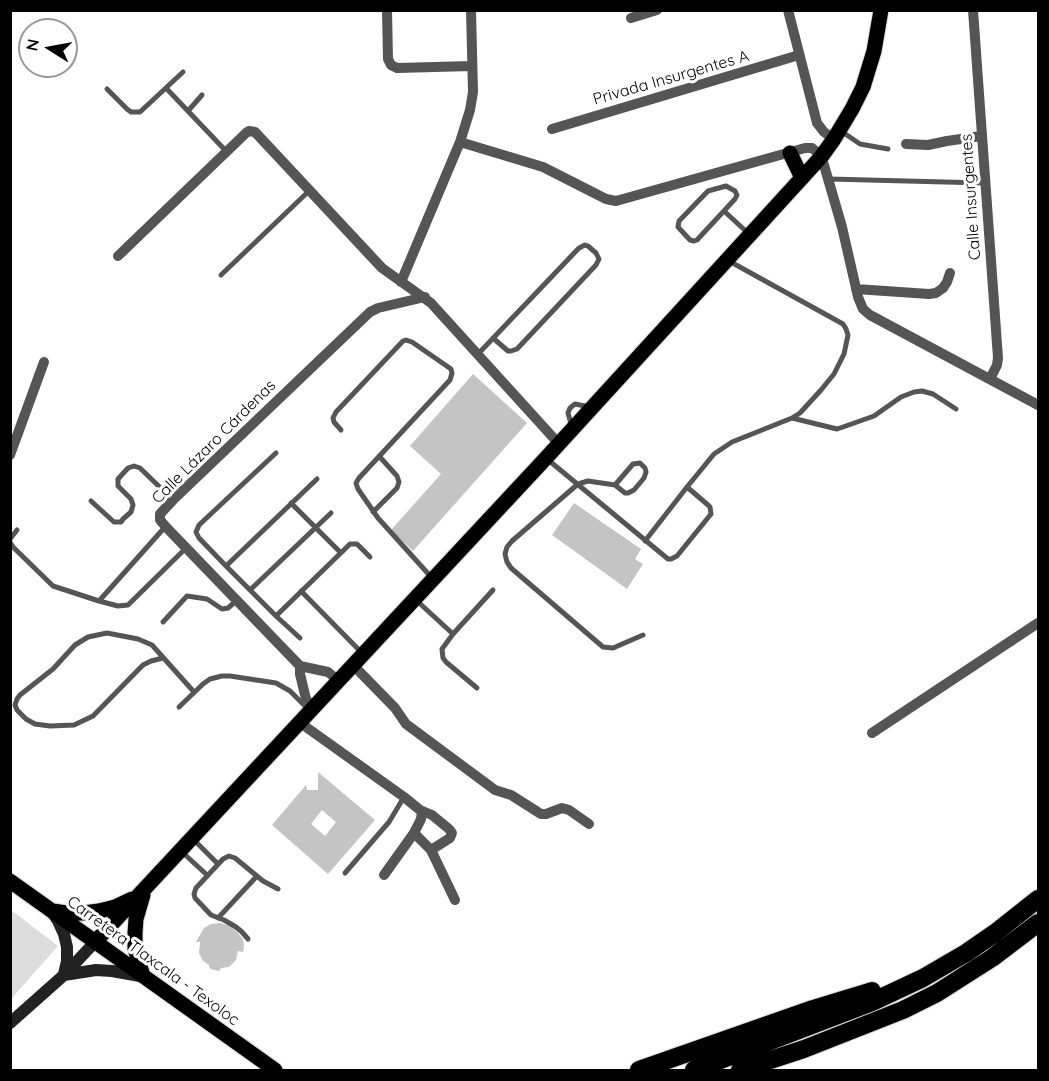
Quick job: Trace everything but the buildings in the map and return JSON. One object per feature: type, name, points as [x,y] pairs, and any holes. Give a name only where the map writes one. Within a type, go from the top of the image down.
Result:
[{"type":"highway","points":[[694,1071],[872,1002],[923,978],[975,947],[1038,900]]},
{"type":"highway","points":[[740,1071],[804,1049],[903,1010],[936,993],[992,958],[1038,923]]},
{"type":"highway","points":[[639,1071],[813,1009],[923,978]]},
{"type":"highway","points":[[765,1071],[804,1049]]},
{"type":"main road","points":[[10,1023],[64,975],[144,891],[546,458],[821,157],[852,109],[867,74],[874,51],[881,10]]},
{"type":"main road","points":[[790,153],[802,178]]},
{"type":"main road","name":"Carretera Tlaxcala - Texoloc","points":[[10,881],[275,1071]]},
{"type":"main road","points":[[50,910],[83,914],[99,911],[115,907],[144,891]]},
{"type":"main road","points":[[64,975],[104,971],[143,976],[135,948],[135,933],[137,911],[144,891]]},
{"type":"main road","points":[[50,910],[58,921],[65,941],[67,961],[64,975]]},
{"type":"main road","points":[[213,1027],[258,1071]]},
{"type":"street","points":[[387,10],[388,59],[391,65],[397,68],[472,66]]},
{"type":"street","points":[[401,282],[460,142],[472,102],[471,10]]},
{"type":"street","points":[[631,18],[657,10]]},
{"type":"street","points":[[788,10],[817,123],[824,132],[837,135]]},
{"type":"street","name":"Calle Insurgentes","points":[[973,10],[998,358],[990,379]]},
{"type":"street","name":"Privada Insurgentes A","points":[[552,129],[799,56]]},
{"type":"street","points":[[118,256],[226,151],[246,133],[252,131],[258,134],[382,268],[425,297],[558,444]]},
{"type":"street","points":[[906,144],[928,146],[981,136]]},
{"type":"street","points":[[460,142],[543,167],[612,201],[812,148],[821,157],[828,179],[863,309],[870,315],[1038,405]]},
{"type":"street","points":[[856,289],[936,293],[943,288],[950,273]]},
{"type":"street","name":"Calle Lázaro Cárdenas","points":[[300,666],[166,527],[160,520],[160,514],[370,312],[425,297]]},
{"type":"street","points":[[10,454],[45,362]]},
{"type":"street","points":[[872,733],[1038,623]]},
{"type":"street","points":[[358,660],[406,724],[495,790],[511,795],[541,814],[562,808],[569,810],[589,824]]},
{"type":"street","points":[[312,709],[304,693],[300,666],[327,672],[339,681]]},
{"type":"street","points":[[299,722],[422,812],[432,815],[449,829],[452,833],[448,841],[431,850]]},
{"type":"street","points":[[384,875],[414,833],[422,812]]},
{"type":"street","points":[[414,833],[431,850],[455,900]]},
{"type":"lane","points":[[107,89],[127,109],[136,113],[144,109],[183,72]]},
{"type":"lane","points":[[166,88],[226,151]]},
{"type":"lane","points":[[188,111],[202,95]]},
{"type":"lane","points":[[837,135],[860,144],[888,149]]},
{"type":"lane","points":[[828,179],[984,183]]},
{"type":"lane","points":[[726,186],[732,188],[737,195],[724,211],[695,241],[690,240],[678,227],[679,221],[708,191],[726,186]]},
{"type":"lane","points":[[221,275],[310,190]]},
{"type":"lane","points":[[724,211],[750,235]]},
{"type":"lane","points":[[478,354],[579,248],[585,245],[596,253],[599,259],[596,265],[517,349],[508,351],[494,338]]},
{"type":"lane","points":[[645,541],[714,454],[732,442],[800,413],[821,390],[844,354],[847,343],[846,329],[843,324],[728,260]]},
{"type":"lane","points":[[341,430],[334,422],[336,412],[400,343],[409,340],[448,367],[452,373],[451,377],[356,483],[373,512],[433,579]]},
{"type":"lane","points":[[792,418],[837,429],[869,418],[901,397],[922,391],[933,394],[956,409]]},
{"type":"lane","points":[[276,453],[197,528],[196,532],[226,566],[300,638]]},
{"type":"lane","points":[[373,512],[397,488],[399,482],[397,476],[379,456]]},
{"type":"lane","points":[[546,458],[668,559],[675,558],[711,514],[710,507],[687,487]]},
{"type":"lane","points":[[615,485],[633,464],[640,464],[645,468],[644,478],[632,492],[625,493],[615,485],[588,481],[578,484],[512,541],[505,554],[511,568],[603,647],[613,648],[644,635]]},
{"type":"lane","points":[[91,501],[114,522],[123,519],[131,512],[134,505],[118,486],[118,479],[134,465],[173,500]]},
{"type":"lane","points":[[226,566],[317,478]]},
{"type":"lane","points":[[291,503],[340,552]]},
{"type":"lane","points":[[250,590],[331,513]]},
{"type":"lane","points":[[99,601],[166,527]]},
{"type":"lane","points":[[17,530],[10,541],[13,547],[53,586],[118,606],[128,605],[186,548]]},
{"type":"lane","points":[[276,616],[347,546],[353,543],[360,546],[370,557]]},
{"type":"lane","points":[[477,688],[443,658],[442,649],[453,633],[493,590]]},
{"type":"lane","points":[[301,591],[358,660]]},
{"type":"lane","points":[[163,622],[187,596],[207,599],[222,609],[228,608],[236,601]]},
{"type":"lane","points":[[415,599],[453,633]]},
{"type":"lane","points":[[163,658],[143,665],[93,716],[74,725],[35,724],[26,719],[15,705],[20,695],[53,669],[75,645],[88,637],[107,633],[138,639],[152,645],[194,692]]},
{"type":"lane","points":[[179,706],[210,679],[222,676],[276,683],[312,709]]},
{"type":"lane","points":[[345,873],[389,822],[404,797]]},
{"type":"lane","points":[[191,838],[218,864]]},
{"type":"lane","points":[[180,850],[207,875]]},
{"type":"lane","points":[[248,939],[236,927],[211,915],[195,898],[196,888],[218,864],[226,857],[232,856],[269,885],[278,889]]},
{"type":"lane","points":[[218,918],[257,876]]},
{"type":"shaded area","points":[[11,910],[58,946],[11,999]]}]
